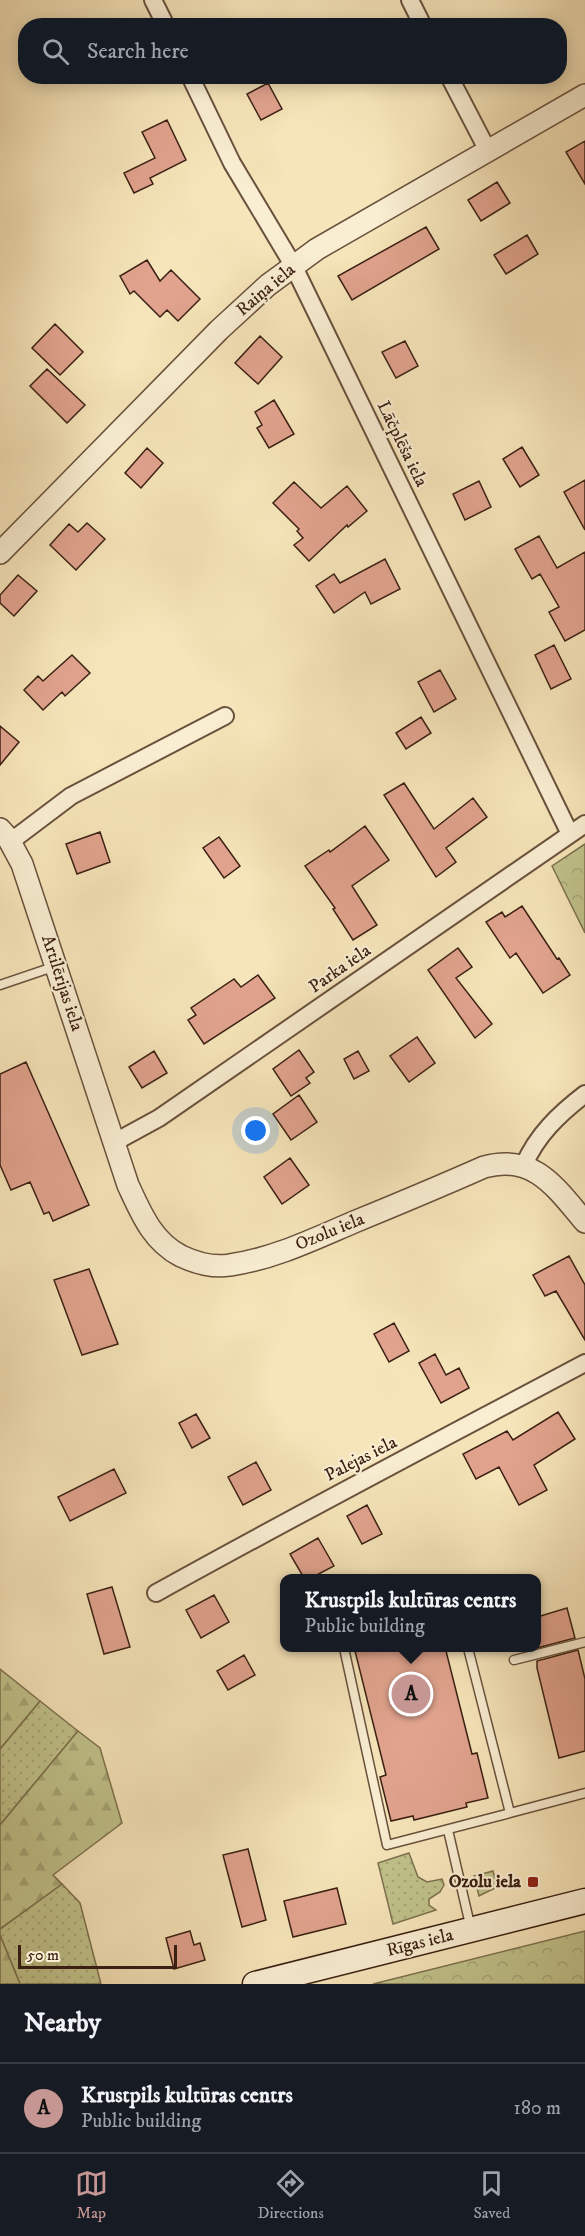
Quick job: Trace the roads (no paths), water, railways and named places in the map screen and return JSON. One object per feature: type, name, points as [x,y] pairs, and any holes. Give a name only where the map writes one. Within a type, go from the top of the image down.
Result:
[{"type":"main road","name":"Rīgas iela","points":[[255,1984],[585,1901]]},
{"type":"street","points":[[153,0],[162,18]]},
{"type":"street","points":[[410,0],[419,18]]},
{"type":"street","name":"Lāčplēša iela","points":[[194,84],[231,163],[293,265],[570,834]]},
{"type":"street","points":[[453,84],[488,151]]},
{"type":"street","name":"Raiņa iela","points":[[0,553],[219,330],[293,265],[327,243],[585,94]]},
{"type":"street","points":[[5,836],[71,796],[225,716]]},
{"type":"street","name":"Parka iela","points":[[115,1142],[159,1118],[585,824]]},
{"type":"street","name":"Artilērijas iela","points":[[5,836],[22,864],[115,1142]]},
{"type":"street","points":[[585,1094],[541,1135],[524,1165],[544,1177],[559,1191],[585,1222]]},
{"type":"street","name":"Ozolu iela","points":[[115,1142],[128,1185],[144,1219],[156,1237],[169,1249],[182,1256],[212,1266],[228,1266],[271,1256],[484,1167],[510,1162],[524,1165]]},
{"type":"street","name":"Palejas iela","points":[[156,1593],[318,1503],[391,1467],[585,1363]]},
{"type":"lane","points":[[0,985],[57,966]]},
{"type":"lane","points":[[514,1660],[585,1642]]},
{"type":"lane","points":[[345,1652],[387,1845],[585,1793]]},
{"type":"lane","points":[[469,1652],[510,1813]]},
{"type":"lane","points":[[448,1830],[471,1930]]},
{"type":"place","name":"Krustpils kultūras centrs","points":[[411,1694]]},
{"type":"place","name":"Ozolu iela","points":[[533,1882]]}]
